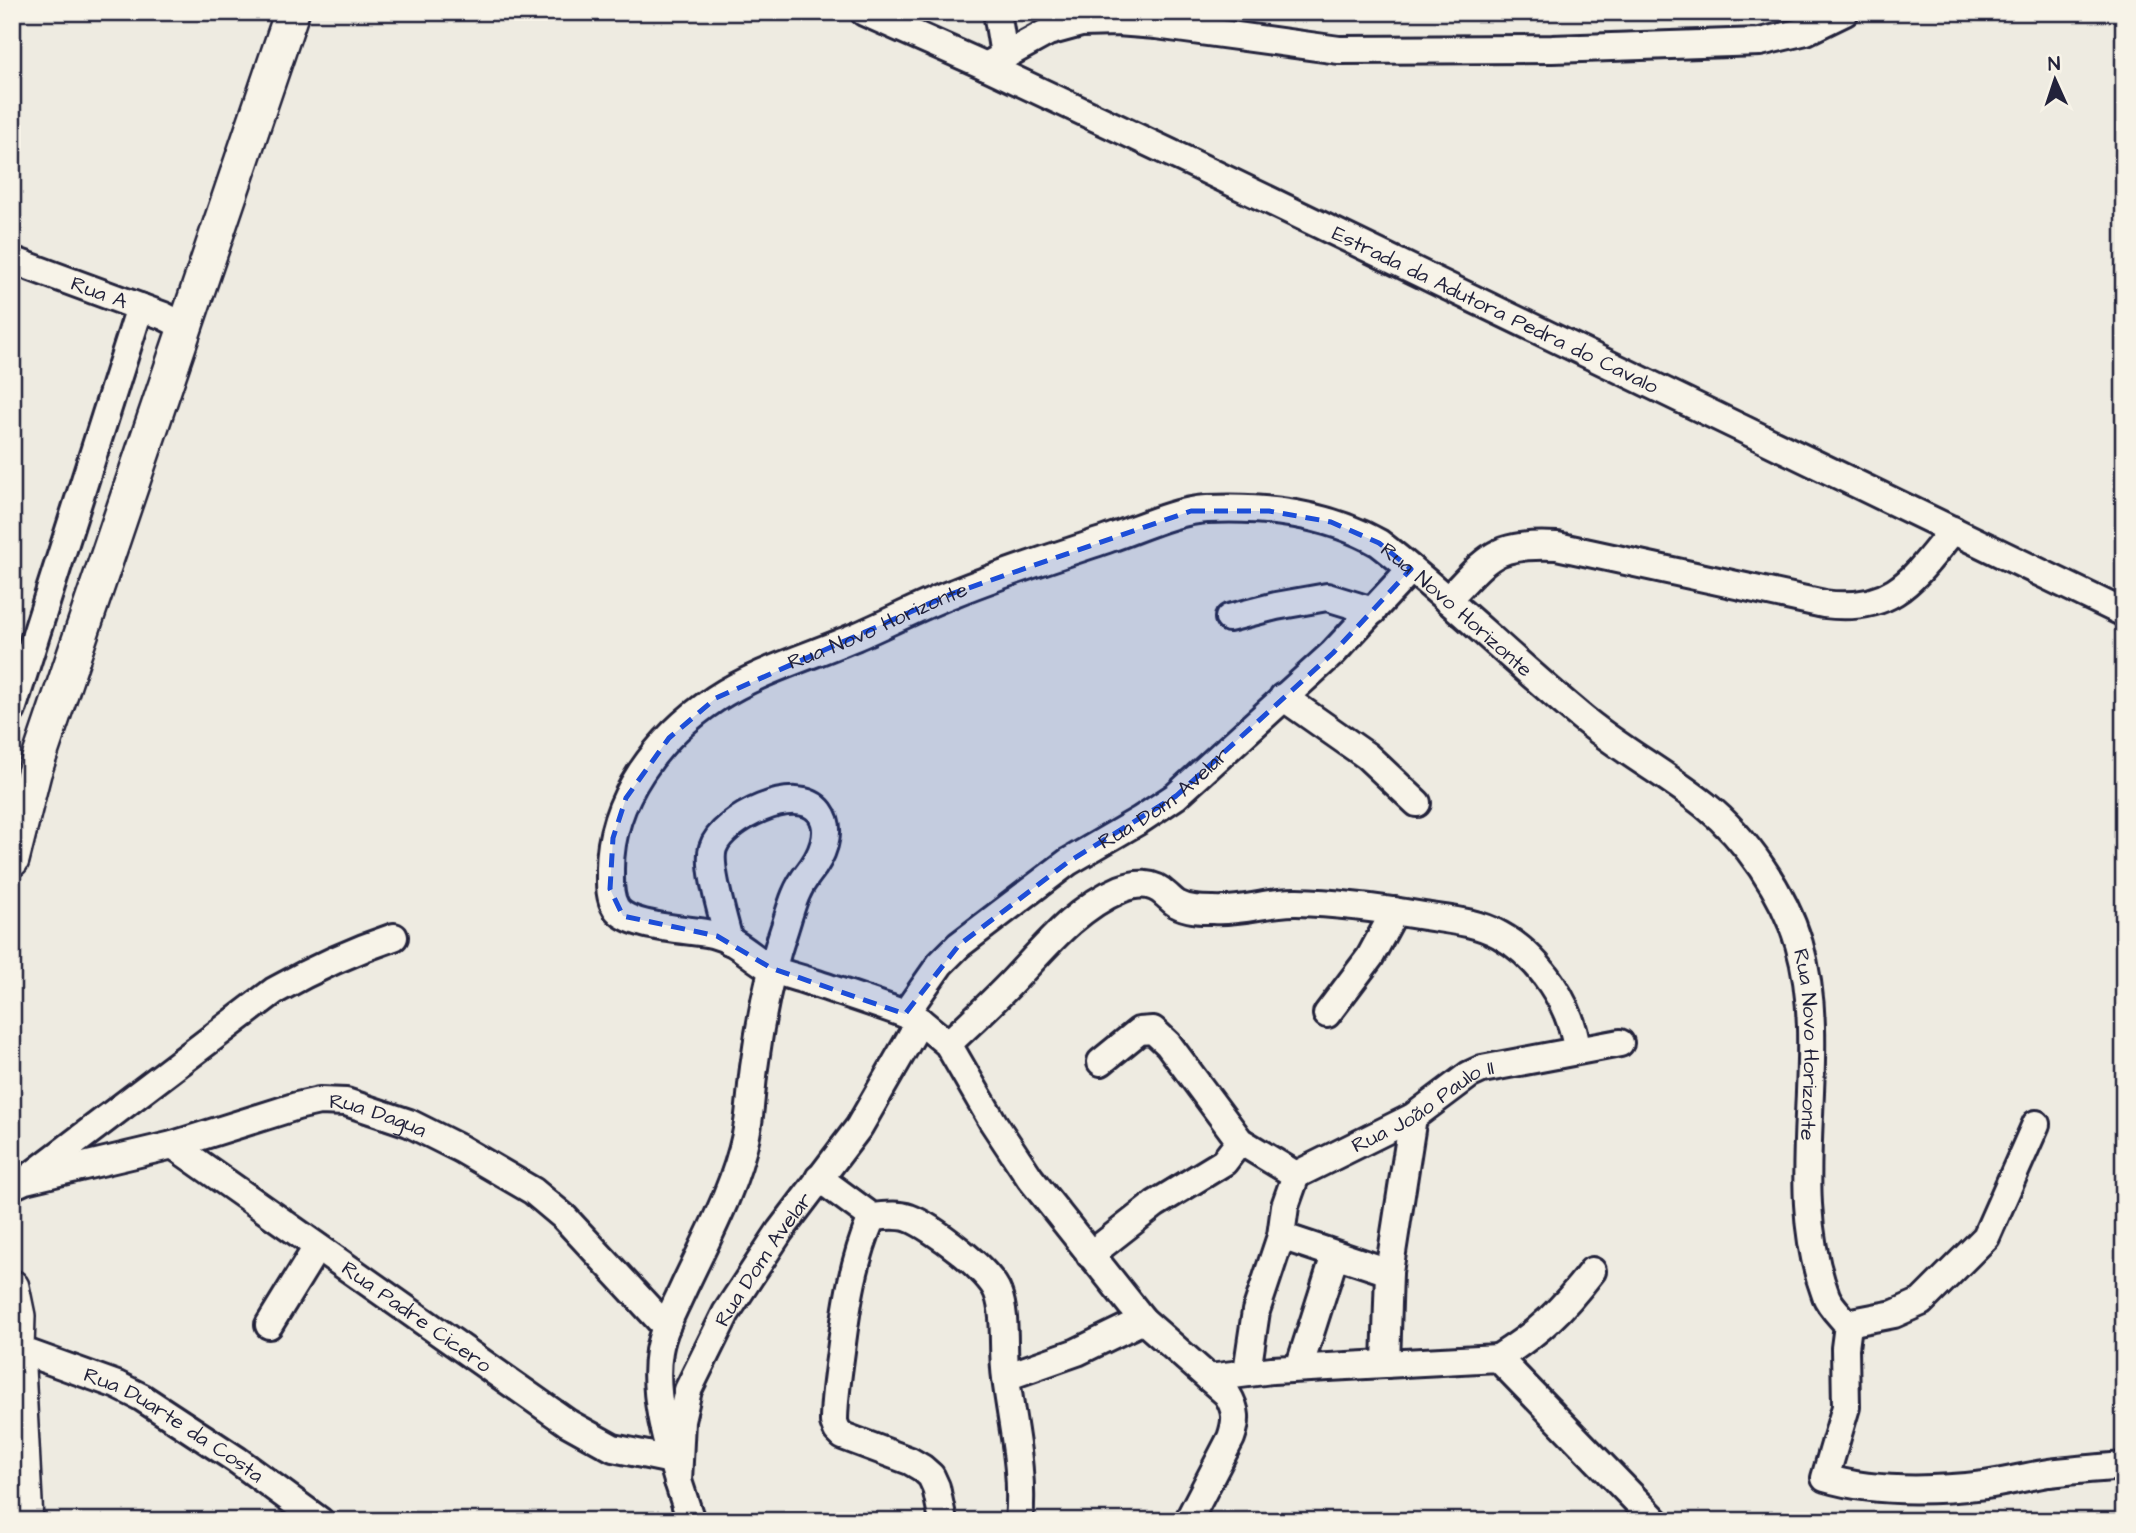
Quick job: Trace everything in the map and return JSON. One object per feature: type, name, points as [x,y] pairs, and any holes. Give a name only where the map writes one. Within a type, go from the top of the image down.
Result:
[{"type":"main road","points":[[14,846],[23,777],[185,327],[292,12]]},
{"type":"main road","points":[[12,1287],[18,1316],[17,1349],[26,1521]]},
{"type":"street","name":"Estrada da Adutora Pedra do Cavalo","points":[[864,12],[995,60],[2124,613]]},
{"type":"street","points":[[995,60],[997,12]]},
{"type":"street","points":[[995,60],[1048,32],[1081,23],[1156,25],[1339,50],[1552,49],[1760,42],[1806,31],[1845,12]]},
{"type":"street","name":"Rua A","points":[[12,260],[141,307],[185,327]]},
{"type":"street","points":[[12,710],[141,307]]},
{"type":"street","name":"Rua Novo Horizonte","points":[[729,941],[691,930],[640,922],[624,916],[615,907],[610,889],[613,838],[626,797],[643,768],[669,738],[716,698],[753,678],[951,594],[1171,517],[1207,509],[1269,510],[1331,522],[1369,537],[1411,569],[1592,727],[1718,817],[1762,867],[1792,922],[1804,962],[1810,1013],[1807,1150],[1812,1241],[1826,1298],[1848,1325]]},
{"type":"street","points":[[1447,600],[1489,557],[1504,549],[1530,545],[1557,546],[1824,604],[1861,604],[1895,593],[1910,583],[1953,530]]},
{"type":"street","name":"Rua Dom Avelar","points":[[691,1521],[675,1470],[688,1391],[726,1313],[780,1231],[859,1127],[940,964],[959,945],[1068,862],[1176,796],[1333,653],[1411,569]]},
{"type":"street","points":[[1229,618],[1327,597],[1373,611]]},
{"type":"street","points":[[1283,697],[1367,757],[1417,803]]},
{"type":"street","points":[[675,1470],[660,1406],[657,1381],[659,1350],[666,1327],[718,1216],[740,1156],[746,1133],[755,1059],[771,968],[798,887],[823,851],[826,833],[823,816],[817,807],[801,802],[781,801],[758,809],[731,825],[717,838],[712,850],[712,866],[729,941],[740,945],[771,968],[912,1018],[948,1044],[1016,1157],[1090,1255],[1143,1320],[1227,1394],[1237,1413],[1236,1425],[1188,1521]]},
{"type":"street","points":[[948,1044],[992,1003],[1058,932],[1101,900],[1136,884],[1154,886],[1174,903],[1186,908],[1242,910],[1295,902],[1395,911],[1483,927],[1515,945],[1561,997],[1572,1025],[1577,1050]]},
{"type":"street","points":[[1327,1014],[1370,957],[1395,911]]},
{"type":"street","name":"Rua Dagua","points":[[18,1183],[274,990],[352,951],[394,937]]},
{"type":"street","points":[[1101,1062],[1139,1031],[1153,1030],[1168,1044],[1240,1141],[1296,1175],[1285,1206],[1281,1236],[1256,1311],[1247,1373]]},
{"type":"street","name":"Rua João Paulo II","points":[[1296,1175],[1413,1117],[1469,1075],[1482,1069],[1620,1043]]},
{"type":"street","name":"Rua Dagua","points":[[18,1183],[173,1144],[319,1101],[346,1102],[409,1123],[461,1149],[533,1191],[549,1203],[666,1327]]},
{"type":"street","points":[[1386,1364],[1389,1272],[1413,1117]]},
{"type":"street","points":[[2036,1124],[1986,1237],[1921,1302],[1894,1314],[1848,1325],[1845,1348],[1846,1407],[1825,1478],[1848,1485],[1871,1487],[1939,1487],[1985,1485],[2047,1473],[2124,1466]]},
{"type":"street","points":[[1090,1255],[1155,1204],[1224,1162],[1240,1141]]},
{"type":"street","name":"Rua Padre Cicero","points":[[173,1144],[585,1433],[613,1448],[675,1470]]},
{"type":"street","points":[[819,1178],[872,1217],[897,1215],[911,1219],[969,1259],[998,1291],[1006,1377],[1018,1447],[1019,1521]]},
{"type":"street","points":[[872,1217],[855,1262],[850,1286],[834,1422],[836,1430],[843,1436],[910,1461],[931,1476],[943,1521]]},
{"type":"street","points":[[1281,1236],[1389,1272]]},
{"type":"street","points":[[269,1325],[317,1247]]},
{"type":"street","points":[[1299,1368],[1335,1255]]},
{"type":"street","points":[[1209,1378],[1299,1368],[1498,1358],[1546,1324],[1592,1271]]},
{"type":"street","points":[[1006,1377],[1077,1352],[1143,1320]]},
{"type":"street","name":"Rua Duarte da Costa","points":[[17,1349],[117,1385],[141,1397],[237,1460],[320,1521]]},
{"type":"street","points":[[1498,1358],[1656,1521]]},
{"type":"highlighted area","points":[[1191,511],[1269,511],[1331,522],[1379,543],[1411,569],[1333,653],[1176,796],[1068,862],[959,945],[905,1014],[771,968],[717,936],[623,916],[610,889],[613,838],[626,798],[669,738],[716,698],[951,594]]}]
